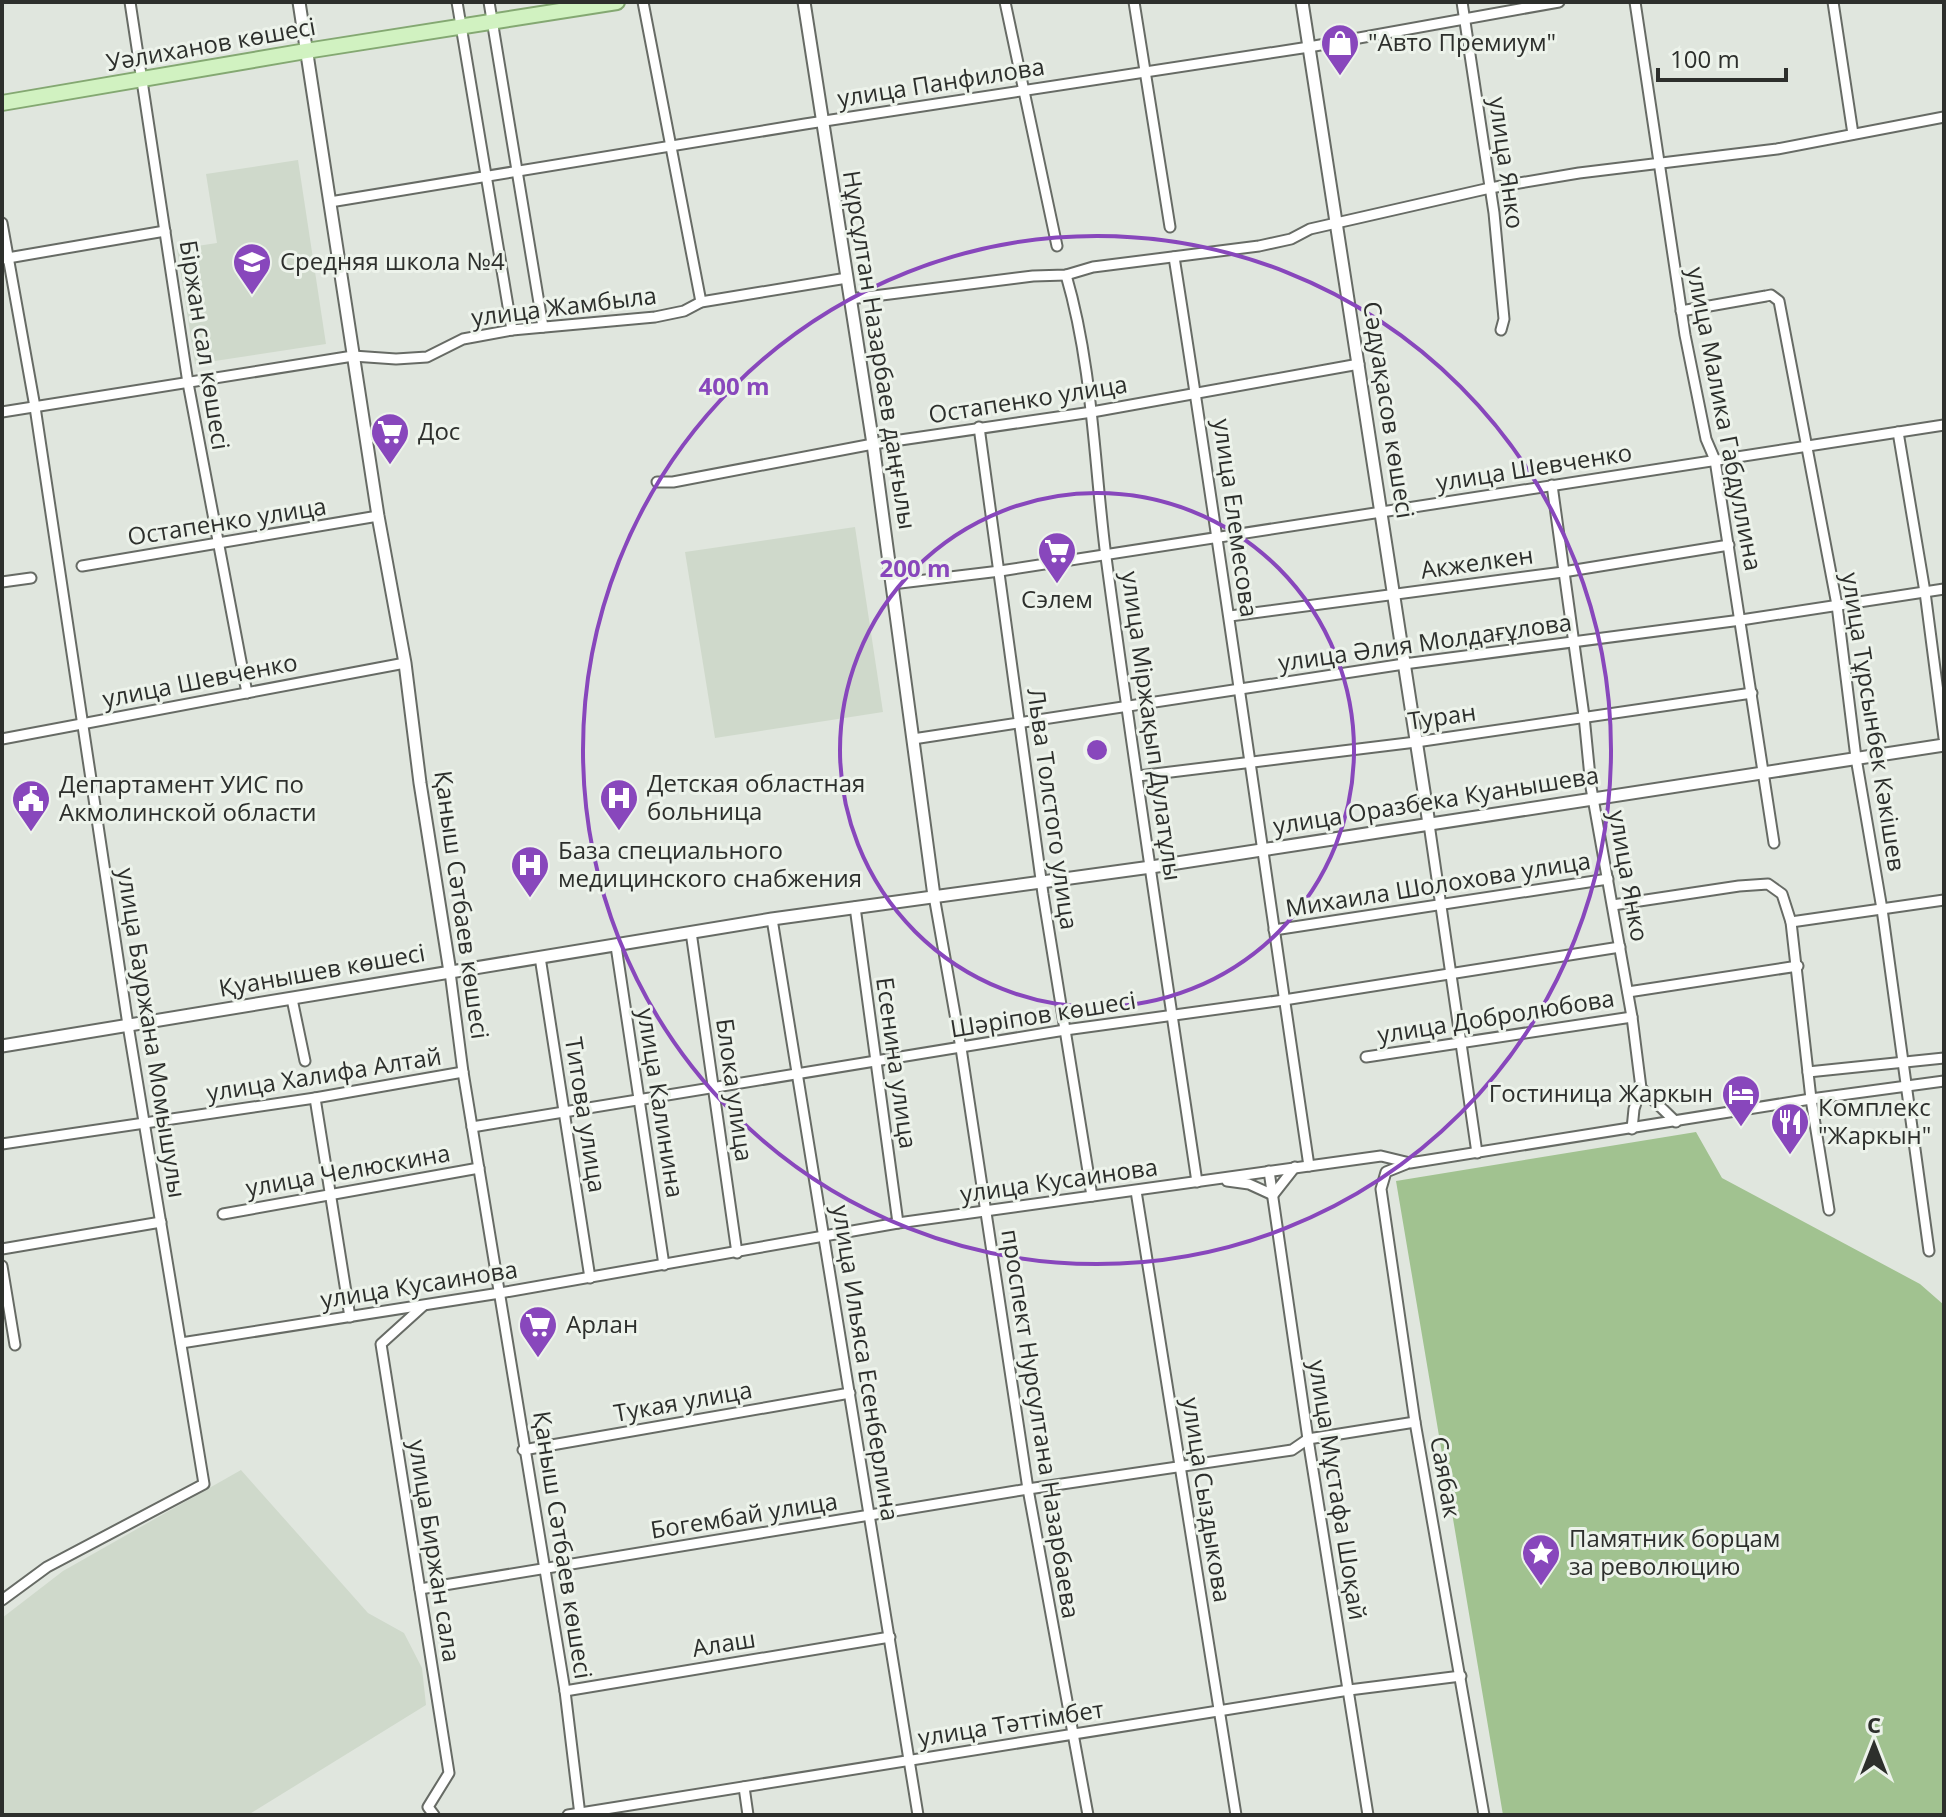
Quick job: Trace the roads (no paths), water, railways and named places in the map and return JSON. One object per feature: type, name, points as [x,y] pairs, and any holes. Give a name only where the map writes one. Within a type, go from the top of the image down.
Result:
[{"type":"main road","name":"Уәлиханов көшесі","points":[[2,103],[617,2]]},
{"type":"street","name":"Біржан сал көшесі","points":[[130,2],[188,383],[247,693]]},
{"type":"street","name":"Қаныш Сәтбаев көшесі","points":[[299,2],[378,516],[405,663],[463,1072],[542,1567],[565,1691],[580,1814]]},
{"type":"street","points":[[457,2],[512,330]]},
{"type":"street","points":[[489,2],[543,327]]},
{"type":"street","points":[[643,2],[701,302]]},
{"type":"street","name":"Нұрсұлтан Назарбаев даңғылы","points":[[804,2],[873,444],[934,896]]},
{"type":"street","points":[[1005,2],[1057,246]]},
{"type":"street","points":[[1134,2],[1170,227]]},
{"type":"street","name":"Сәдуақасов көшесі","points":[[1302,2],[1429,824]]},
{"type":"street","name":"улица Янко","points":[[1462,2],[1490,188],[1504,319],[1501,330]]},
{"type":"street","name":"улица Панфилова","points":[[330,202],[1146,70],[1309,47],[1559,2]]},
{"type":"street","name":"улица Малика Габдуллина","points":[[1635,2],[1681,311],[1706,439],[1715,460],[1774,843]]},
{"type":"street","points":[[1833,2],[1853,134]]},
{"type":"street","points":[[850,299],[1033,276],[1066,275],[1093,267],[1278,243],[1310,229],[1490,188],[1777,149],[1944,117]]},
{"type":"street","name":"улица Бауржана Момышулы","points":[[2,223],[5,259],[35,407],[128,1025],[204,1484],[47,1567],[2,1600]]},
{"type":"street","points":[[5,259],[165,231]]},
{"type":"street","name":"улица Елемесова","points":[[1174,257],[1219,537],[1309,1166]]},
{"type":"street","name":"улица Міржақып Дулатұлы","points":[[1066,275],[1073,297],[1092,412],[1106,554],[1197,1182]]},
{"type":"street","name":"улица Жамбыла","points":[[2,412],[353,356],[396,359],[427,357],[463,339],[512,330],[655,317],[684,311],[701,302],[847,278]]},
{"type":"street","name":"улица Тұрсынбек Кәкішев","points":[[1681,311],[1771,295],[1779,301],[1837,605],[1856,758],[1882,909],[1929,1251]]},
{"type":"street","name":"Остапенко улица","points":[[657,482],[673,482],[873,444],[1092,412],[1359,364]]},
{"type":"street","name":"улица Шевченко","points":[[892,584],[1000,571],[1944,425]]},
{"type":"street","name":"Льва Толстого улица","points":[[979,427],[1041,883],[1092,1196]]},
{"type":"street","points":[[1898,432],[1925,592],[1944,738]]},
{"type":"street","name":"улица Янко","points":[[1552,485],[1594,799],[1628,992],[1641,1088],[1632,1129]]},
{"type":"street","name":"Остапенко улица","points":[[82,566],[378,516]]},
{"type":"street","name":"Акжелкен","points":[[1230,616],[1563,572],[1729,545]]},
{"type":"street","points":[[2,582],[31,578]]},
{"type":"street","name":"улица Әлия Молдағұлова","points":[[913,739],[1404,664],[1741,620],[1944,589]]},
{"type":"street","name":"улица Шевченко","points":[[2,739],[405,663]]},
{"type":"street","name":"Туран","points":[[1138,776],[1416,742],[1752,693]]},
{"type":"street","name":"улица Оразбека Куанышева","points":[[934,896],[1262,851],[1944,745]]},
{"type":"street","points":[[1429,824],[1477,1153]]},
{"type":"street","name":"Михаила Шолохова улица","points":[[1274,930],[1608,879]]},
{"type":"street","points":[[1613,905],[1768,884],[1782,894],[1791,922],[1798,966],[1811,1099],[1829,1210]]},
{"type":"street","name":"Қуанышев көшесі","points":[[2,1046],[691,932],[934,896]]},
{"type":"street","name":"проспект Нурсултана Назарбаева","points":[[934,896],[961,1048],[1028,1489],[1088,1815]]},
{"type":"street","points":[[1791,922],[1944,900]]},
{"type":"street","name":"Есенина улица","points":[[855,907],[898,1223]]},
{"type":"street","name":"улица Ильяса Есенберлина","points":[[772,919],[918,1815]]},
{"type":"street","name":"Блока улица","points":[[691,932],[737,1253]]},
{"type":"street","name":"улица Калинина","points":[[616,946],[664,1265]]},
{"type":"street","name":"Шәріпов көшесі","points":[[472,1127],[1065,1030],[1284,1000],[1620,947]]},
{"type":"street","name":"Титова улица","points":[[540,957],[590,1278]]},
{"type":"street","points":[[1628,992],[1798,966]]},
{"type":"street","points":[[292,999],[305,1061]]},
{"type":"street","name":"улица Добролюбова","points":[[1366,1057],[1632,1017]]},
{"type":"street","points":[[1808,1072],[1944,1058]]},
{"type":"street","name":"улица Халифа Алтай","points":[[2,1144],[315,1098],[463,1072]]},
{"type":"street","name":"улица Кусаинова","points":[[181,1343],[590,1278],[898,1223],[1381,1156],[1410,1163],[1944,1081]]},
{"type":"street","points":[[1641,1088],[1676,1122]]},
{"type":"street","points":[[315,1098],[350,1317]]},
{"type":"street","name":"Саябак","points":[[1410,1163],[1386,1172],[1381,1189],[1415,1422],[1484,1815]]},
{"type":"street","points":[[1213,1180],[1249,1184],[1273,1195],[1295,1167]]},
{"type":"street","name":"улица Челюскина","points":[[223,1214],[479,1168]]},
{"type":"street","name":"улица Мұстафа Шоқай","points":[[1269,1171],[1368,1815]]},
{"type":"street","name":"улица Сыздыкова","points":[[1136,1191],[1236,1815]]},
{"type":"street","points":[[2,1249],[161,1222]]},
{"type":"street","points":[[2,1266],[15,1345]]},
{"type":"street","name":"улица Биржан сала","points":[[424,1305],[381,1344],[449,1773],[428,1807],[434,1815]]},
{"type":"street","name":"Тукая улица","points":[[523,1450],[850,1393]]},
{"type":"street","name":"Богембай улица","points":[[420,1589],[1028,1489],[1292,1450],[1308,1439],[1415,1422]]},
{"type":"street","name":"Алаш","points":[[565,1691],[890,1637]]},
{"type":"street","name":"улица Тәттімбет","points":[[568,1815],[1349,1690],[1461,1676]]},
{"type":"street","points":[[744,1787],[748,1815]]},
{"type":"place","name":"\"Авто Премиум\"","points":[[1340,77]]},
{"type":"place","name":"Средняя школа №4","points":[[252,296]]},
{"type":"place","name":"Дос","points":[[390,466]]},
{"type":"place","name":"Сэлем","points":[[1057,585]]},
{"type":"place","name":"Детская областная больница","points":[[619,832]]},
{"type":"place","name":"Департамент УИС по Акмолинской области","points":[[31,833]]},
{"type":"place","name":"База специального медицинского снабжения","points":[[530,899]]},
{"type":"place","name":"Гостиница Жаркын","points":[[1741,1128]]},
{"type":"place","name":"Комплекс \"Жаркын\"","points":[[1790,1156]]},
{"type":"place","name":"Арлан","points":[[538,1359]]},
{"type":"place","name":"Памятник борцам за революцию","points":[[1541,1587]]}]
